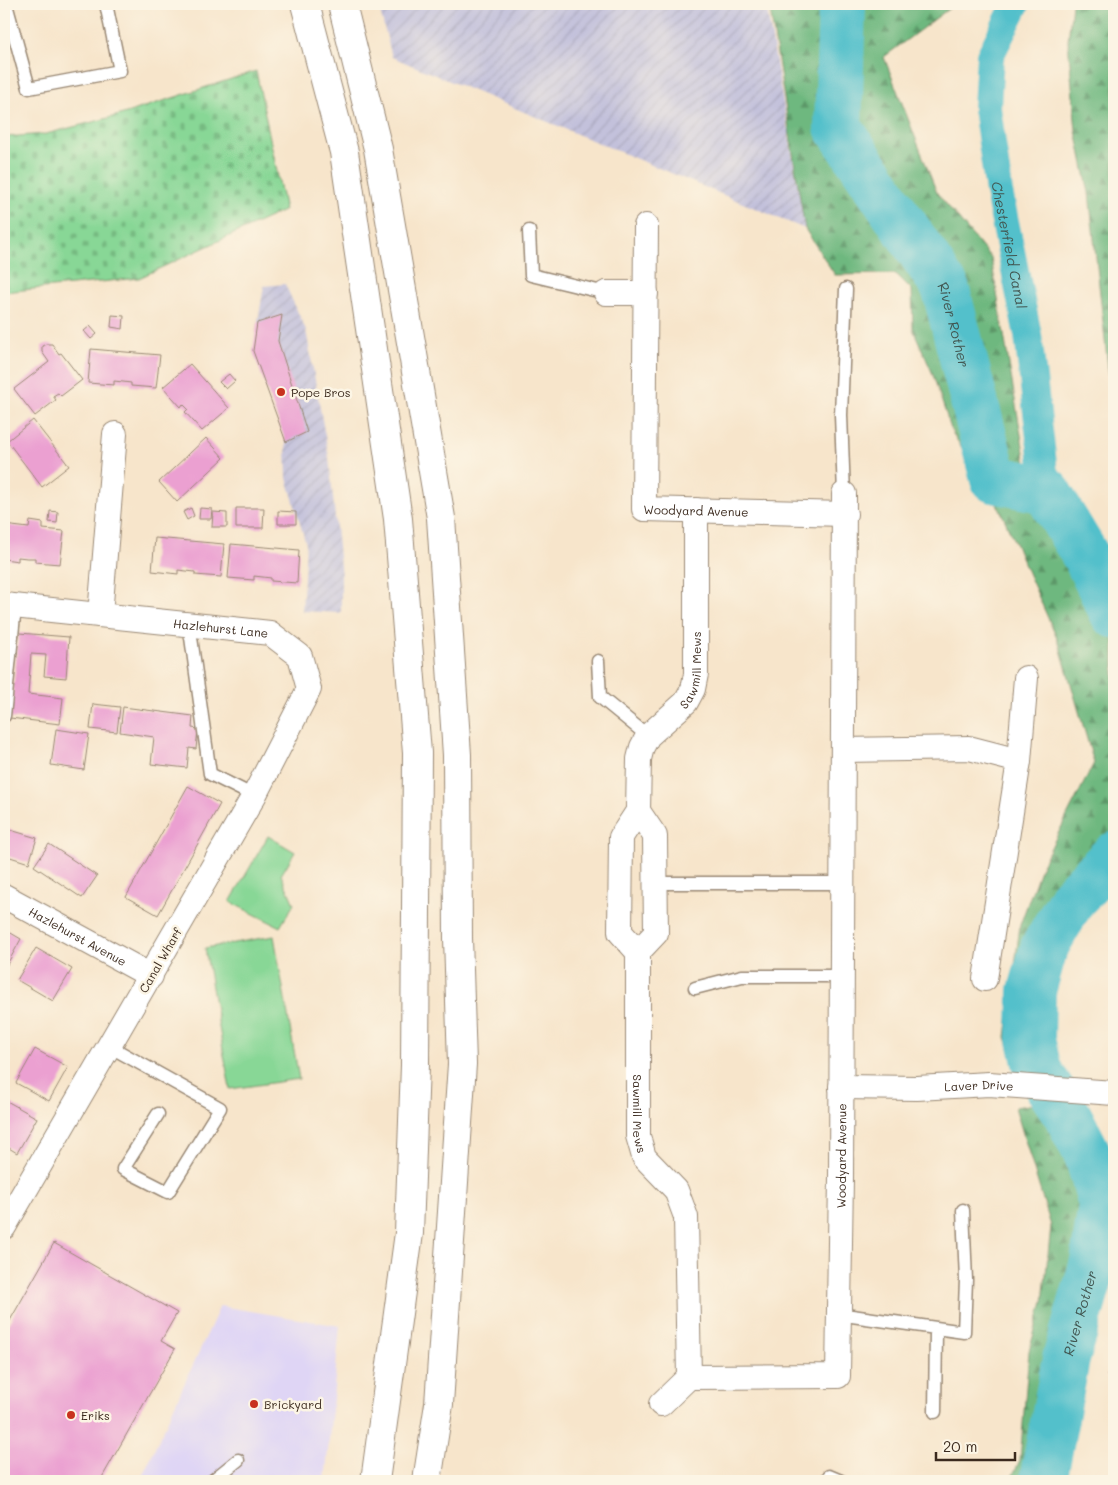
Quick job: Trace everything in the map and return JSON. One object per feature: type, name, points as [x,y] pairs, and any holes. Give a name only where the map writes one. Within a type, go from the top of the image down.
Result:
[{"type":"highway","points":[[305,4],[344,152],[398,519],[417,753],[415,1065],[408,1233],[375,1481]]},
{"type":"highway","points":[[342,4],[378,149],[441,518],[457,755],[458,938],[462,1064],[438,1404],[427,1481]]},
{"type":"street","name":"Woodyard Avenue","points":[[646,226],[644,509],[696,510],[844,504],[843,883],[838,1376],[689,1377]]},
{"type":"street","points":[[606,293],[646,293]]},
{"type":"street","points":[[100,615],[115,434]]},
{"type":"street","name":"Sawmill Mews","points":[[638,811],[639,758],[642,747],[648,736],[678,712],[693,689],[697,656],[696,510]]},
{"type":"street","name":"Hazlehurst Lane","points":[[10,606],[189,623],[270,633],[300,656],[309,689]]},
{"type":"street","points":[[985,979],[1019,761],[1026,678]]},
{"type":"street","name":"Canal Wharf","points":[[4,1227],[254,796],[309,689]]},
{"type":"street","points":[[843,750],[969,748],[1019,761]]},
{"type":"street","points":[[638,811],[655,836],[656,883],[656,933],[638,952],[620,932],[621,837],[638,811]]},
{"type":"street","name":"Hazlehurst Avenue","points":[[4,896],[151,976]]},
{"type":"street","name":"Sawmill Mews","points":[[638,952],[638,1136],[644,1157],[676,1190],[686,1217],[689,1377]]},
{"type":"street","name":"Laver Drive","points":[[841,1087],[917,1088],[989,1084],[1114,1093]]},
{"type":"street","points":[[661,1404],[689,1377]]},
{"type":"lane","points":[[6,4],[29,88],[120,71],[106,4]]},
{"type":"lane","points":[[528,230],[531,275],[606,293]]},
{"type":"lane","name":"Woodyard Avenue","points":[[844,504],[841,415],[846,289]]},
{"type":"lane","points":[[4,716],[10,606]]},
{"type":"lane","points":[[189,623],[210,774],[254,796]]},
{"type":"lane","points":[[598,661],[600,696],[648,736]]},
{"type":"lane","points":[[656,883],[843,883]]},
{"type":"lane","points":[[695,988],[742,976],[842,976]]},
{"type":"lane","points":[[109,1046],[220,1108],[168,1192],[123,1169],[158,1114]]},
{"type":"lane","points":[[838,1314],[936,1330],[964,1332],[966,1280],[963,1210]]},
{"type":"lane","points":[[935,1412],[936,1330]]},
{"type":"lane","points":[[212,1481],[238,1460]]},
{"type":"shaded area","points":[[378,4],[766,4],[805,229],[392,57]]},
{"type":"shaded area","points":[[285,284],[306,330],[329,458],[341,576],[341,613],[302,611],[306,544],[287,478],[286,442],[253,351],[264,286]]},
{"type":"shaded area","name":"Brickyard","points":[[220,1306],[340,1326],[325,1481],[140,1481]]},
{"type":"green space","points":[[769,4],[955,4],[884,57],[937,193],[991,258],[1027,470],[1107,622],[1114,642],[1114,829],[1067,883],[1023,963],[1025,1064],[1015,1066],[1006,1037],[1020,925],[1041,867],[1094,763],[1059,643],[1000,509],[952,432],[932,372],[913,329],[912,290],[896,274],[835,275],[805,229]]},
{"type":"green space","points":[[1072,4],[1114,4],[1114,423],[1089,193],[1076,131],[1068,41]]},
{"type":"green space","points":[[256,71],[285,210],[139,278],[4,292],[4,137],[46,134],[120,115]]},
{"type":"green space","points":[[268,836],[295,852],[281,875],[294,904],[280,927],[230,902]]},
{"type":"green space","points":[[274,936],[299,1079],[230,1089],[205,948]]},
{"type":"green space","points":[[1041,1103],[1074,1151],[1091,1206],[1049,1375],[1028,1481],[1010,1481],[1020,1460],[1029,1351],[1043,1302],[1051,1226],[1015,1107]]},
{"type":"building","points":[[112,315],[124,316],[123,329],[111,327]]},
{"type":"building","name":"Pope Bros","points":[[282,315],[278,341],[307,432],[286,442],[253,351],[257,323]]},
{"type":"building","points":[[90,326],[97,334],[91,339],[84,331]]},
{"type":"building","points":[[52,344],[59,354],[61,353],[82,380],[61,396],[58,393],[53,396],[56,400],[35,416],[14,389],[49,362],[42,352],[42,346]]},
{"type":"building","points":[[91,349],[160,355],[156,388],[131,386],[131,383],[114,381],[114,385],[88,383]]},
{"type":"building","points":[[190,364],[229,408],[202,431],[185,412],[188,409],[183,404],[181,407],[163,387]]},
{"type":"building","points":[[229,374],[235,381],[226,389],[219,382]]},
{"type":"building","points":[[33,420],[69,466],[42,487],[7,441]]},
{"type":"building","points":[[206,438],[224,458],[177,502],[159,482]]},
{"type":"building","points":[[191,508],[194,516],[187,520],[183,512]]},
{"type":"building","points":[[200,508],[212,509],[211,519],[199,519]]},
{"type":"building","points":[[236,508],[264,508],[263,528],[236,528]]},
{"type":"building","points":[[50,511],[58,512],[57,523],[49,522]]},
{"type":"building","points":[[278,511],[296,512],[296,524],[278,524]]},
{"type":"building","points":[[213,512],[227,513],[227,527],[212,527]]},
{"type":"building","points":[[30,521],[43,523],[43,529],[64,531],[60,564],[35,562],[35,558],[18,557],[18,561],[4,559],[4,525],[29,528]]},
{"type":"building","points":[[155,538],[224,544],[221,577],[195,575],[195,572],[178,570],[178,574],[152,571]]},
{"type":"building","points":[[231,544],[299,550],[297,583],[271,581],[271,578],[254,576],[254,580],[228,578]]},
{"type":"building","points":[[19,633],[69,637],[66,678],[44,676],[46,655],[31,654],[28,694],[63,698],[60,724],[10,718]]},
{"type":"building","points":[[93,704],[120,707],[117,732],[90,729]]},
{"type":"building","points":[[123,707],[193,716],[192,728],[198,729],[196,749],[189,748],[187,768],[151,764],[154,737],[120,732]]},
{"type":"building","points":[[56,729],[89,734],[84,770],[51,765]]},
{"type":"building","points":[[188,786],[220,804],[158,915],[126,897]]},
{"type":"building","points":[[4,828],[37,838],[29,863],[4,855]]},
{"type":"building","points":[[49,844],[97,876],[82,898],[34,866]]},
{"type":"building","points":[[4,929],[21,939],[4,970]]},
{"type":"building","points":[[36,948],[72,969],[53,1001],[17,980]]},
{"type":"building","points":[[35,1049],[68,1067],[49,1101],[16,1083]]},
{"type":"building","points":[[5,1100],[37,1118],[17,1153],[4,1145]]},
{"type":"building","name":"Eriks","points":[[54,1243],[177,1313],[161,1341],[175,1349],[100,1481],[4,1481],[4,1331]]},
{"type":"building","points":[[1114,1354],[1114,1376],[1107,1376]]},
{"type":"waterway","name":"River Rother","points":[[842,4],[838,127],[945,287],[994,479],[1046,490],[1087,558],[1114,614]]},
{"type":"waterway","name":"Chesterfield Canal","points":[[1016,4],[990,56],[987,108],[999,192],[1028,335],[1046,490]]},
{"type":"waterway","name":"River Rother","points":[[1043,1481],[1066,1359],[1094,1262],[1102,1204],[1088,1155],[1067,1114],[1038,1071],[1031,1039],[1032,991],[1044,948],[1072,899],[1114,856]]},
{"type":"place","name":"Pope Bros","points":[[281,392]]},
{"type":"place","name":"Brickyard","points":[[254,1404]]},
{"type":"place","name":"Eriks","points":[[71,1415]]}]
